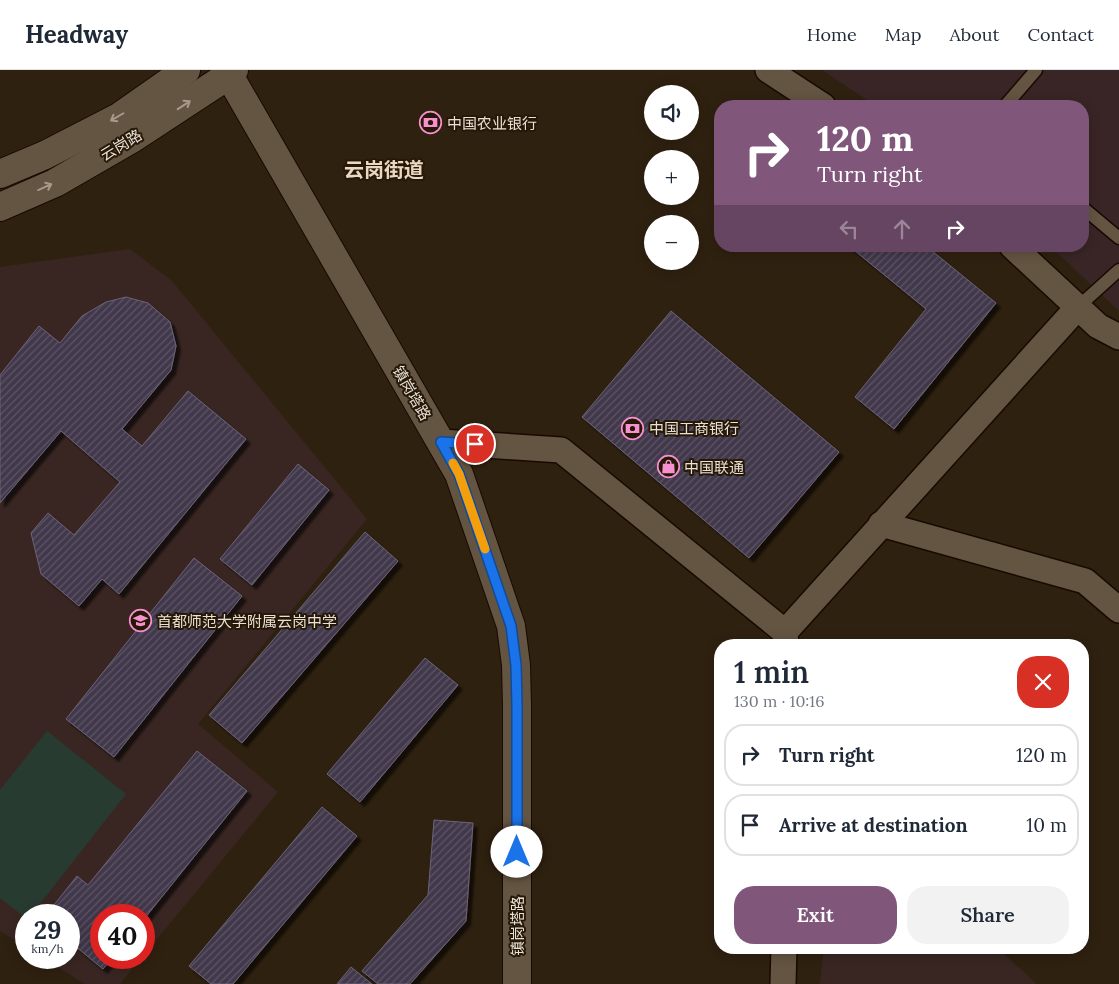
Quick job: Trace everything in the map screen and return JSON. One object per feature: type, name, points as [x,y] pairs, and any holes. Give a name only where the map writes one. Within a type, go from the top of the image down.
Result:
[{"type":"street","name":"云岗路","points":[[0,174],[119,117],[186,70]]},
{"type":"street","points":[[768,70],[814,100]]},
{"type":"street","name":"云岗路","points":[[0,207],[55,183],[133,138],[230,72]]},
{"type":"street","name":"镇岗塔路","points":[[230,72],[459,474],[511,626],[516,665],[517,706],[517,984]]},
{"type":"street","points":[[1018,252],[1098,326],[1119,337]]},
{"type":"street","points":[[441,442],[561,450],[785,638],[881,524],[1078,307]]},
{"type":"street","points":[[881,524],[1084,581],[1119,610]]},
{"type":"street","points":[[783,984],[784,954]]},
{"type":"lane","points":[[1010,100],[1036,70]]},
{"type":"lane","points":[[1089,213],[1119,238]]},
{"type":"lane","points":[[1078,307],[1119,270]]},
{"type":"shaded area","points":[[822,70],[1119,70],[1119,311],[1056,252],[1089,252],[1089,100],[867,100]]},
{"type":"shaded area","name":"首都师范大学附属云岗中学","points":[[130,249],[172,281],[367,519],[198,724],[278,792],[155,942],[155,904],[90,904],[90,969],[132,969],[120,984],[85,984],[61,969],[80,969],[80,904],[15,904],[15,940],[0,931],[0,267]]},
{"type":"shaded area","points":[[823,954],[1004,954],[1037,984],[820,984]]},
{"type":"green space","points":[[47,731],[126,794],[40,904],[15,904],[15,910],[0,898],[0,790]]},
{"type":"building","points":[[856,252],[933,252],[996,303],[894,429],[855,397],[926,309]]},
{"type":"building","points":[[126,297],[148,303],[170,322],[176,346],[171,370],[122,429],[142,446],[188,391],[246,439],[119,594],[102,579],[79,606],[41,574],[31,533],[48,513],[74,535],[120,482],[61,431],[0,503],[0,375],[39,326],[60,343],[82,316],[106,302]]},
{"type":"building","points":[[671,311],[839,452],[749,558],[582,417]]},
{"type":"building","points":[[298,464],[329,490],[252,585],[220,559]]},
{"type":"building","points":[[365,532],[398,561],[242,743],[209,715]]},
{"type":"building","points":[[194,558],[242,596],[114,757],[66,719]]},
{"type":"building","points":[[425,658],[458,685],[360,802],[327,774]]},
{"type":"building","points":[[197,751],[247,791],[155,905],[90,904],[90,958],[80,950],[80,904],[55,904],[77,876],[88,885]]},
{"type":"building","points":[[322,807],[357,836],[233,984],[211,984],[189,966]]},
{"type":"building","points":[[434,820],[473,823],[466,921],[410,984],[378,984],[362,971],[428,895]]},
{"type":"building","points":[[351,967],[372,984],[337,984]]},
{"type":"slow traffic","points":[[453,463],[459,474],[485,549]]},
{"type":"place","name":"中国农业银行","points":[[431,123]]},
{"type":"place","name":"中国工商银行","points":[[633,428]]},
{"type":"place","name":"中国联通","points":[[668,467]]},
{"type":"place","name":"首都师范大学附属云岗中学","points":[[141,621]]},
{"type":"district","name":"云岗街道","points":[[384,169]]},
{"type":"route","points":[[475,444],[441,442],[459,474],[511,626],[516,665],[517,852]]}]
